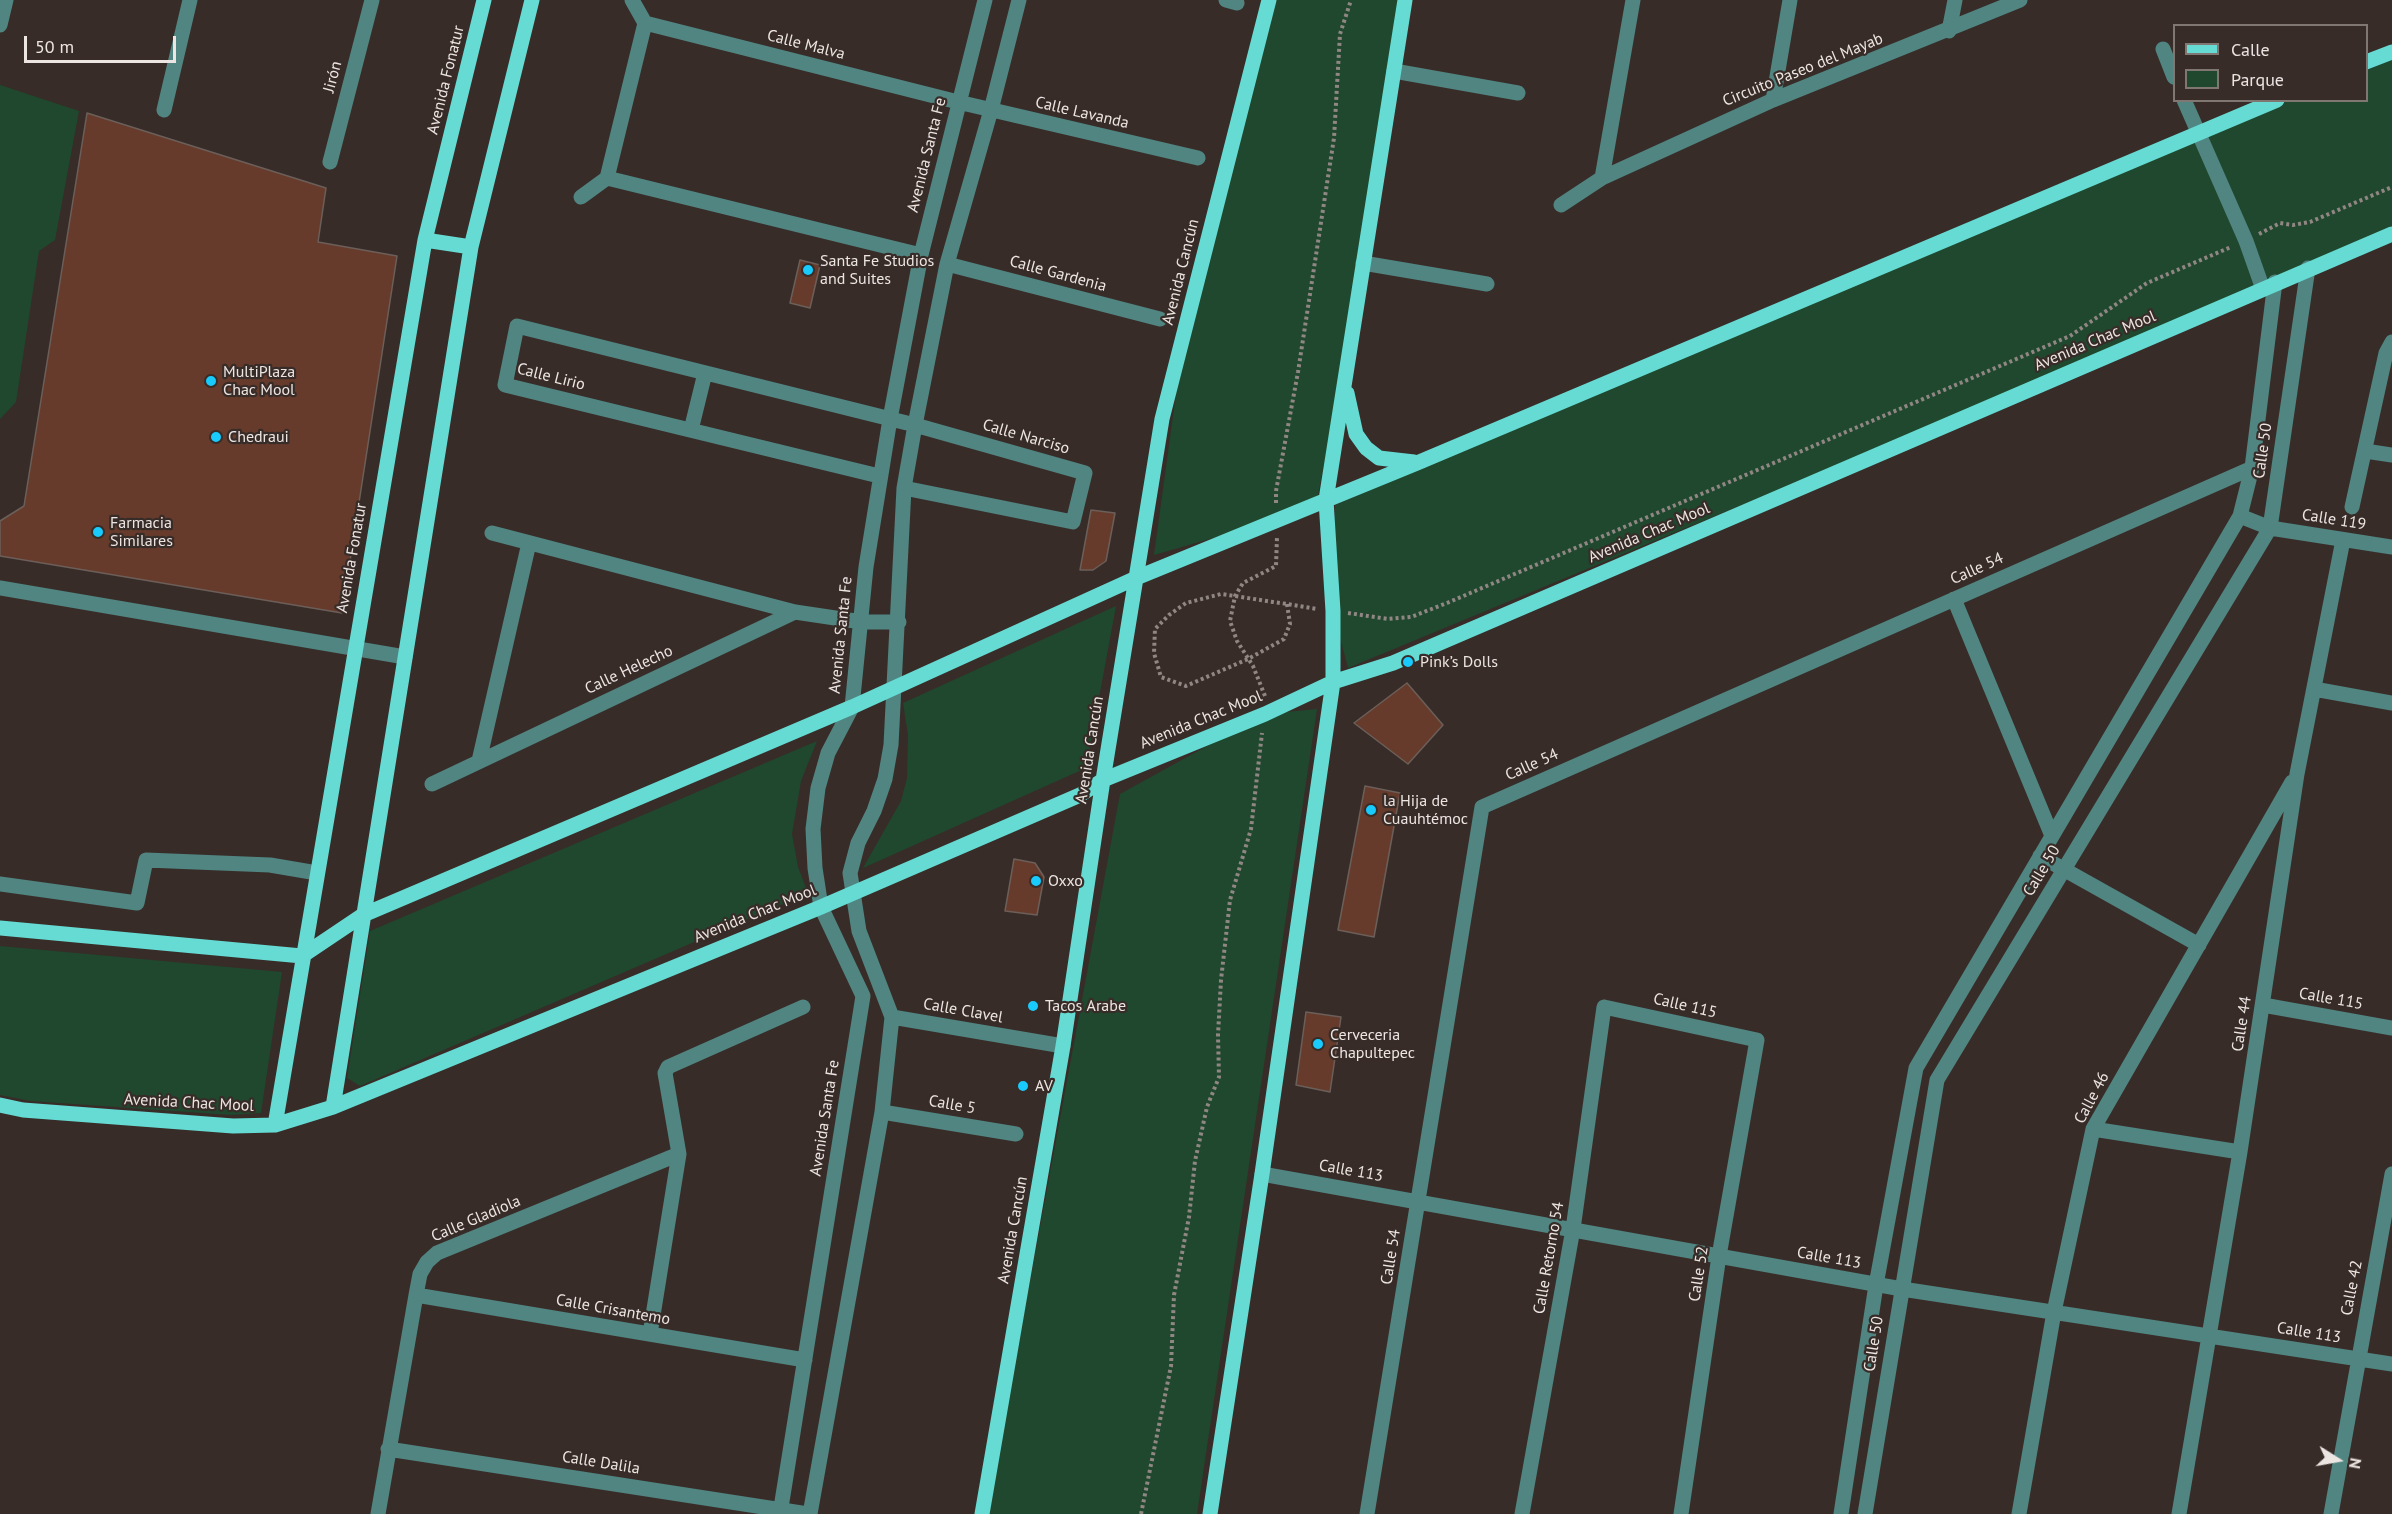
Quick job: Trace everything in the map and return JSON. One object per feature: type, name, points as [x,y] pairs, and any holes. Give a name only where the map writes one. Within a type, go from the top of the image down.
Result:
[{"type":"main road","name":"Avenida Fonatur","points":[[274,1125],[425,240],[484,0]]},
{"type":"main road","points":[[333,1107],[471,247],[532,0]]},
{"type":"main road","name":"Avenida Cancún","points":[[982,1514],[1063,1046],[1099,803],[1162,419],[1269,0]]},
{"type":"main road","points":[[1210,1514],[1333,682],[1333,611],[1326,500],[1405,0]]},
{"type":"main road","points":[[2368,62],[2392,51]]},
{"type":"main road","points":[[0,928],[302,956],[363,915],[896,688],[1136,578],[1417,463],[2272,102]]},
{"type":"main road","name":"Avenida Chac Mool","points":[[0,1105],[23,1110],[233,1126],[274,1125],[333,1107],[821,907],[1080,795],[1103,780],[1265,714],[1333,682],[1393,663],[2308,268],[2392,234]]},
{"type":"main road","points":[[425,240],[471,247]]},
{"type":"main road","points":[[1345,384],[1356,434],[1366,448],[1379,458],[1417,463]]},
{"type":"main road","points":[[1080,795],[1094,797],[1099,803]]},
{"type":"street","points":[[0,26],[6,0]]},
{"type":"street","points":[[164,110],[190,0]]},
{"type":"street","name":"Jirón","points":[[330,162],[372,0]]},
{"type":"street","points":[[581,197],[607,178],[645,23],[632,0]]},
{"type":"street","name":"Avenida Santa Fe","points":[[780,1511],[863,996],[821,907],[815,868],[813,829],[818,788],[828,753],[852,707],[866,567],[879,476],[921,255],[985,0]]},
{"type":"street","points":[[809,1514],[882,1112],[892,1017],[859,931],[850,873],[858,843],[874,811],[885,779],[891,745],[896,688],[904,488],[915,425],[947,264],[991,110],[1019,0]]},
{"type":"street","points":[[1602,178],[1633,0]]},
{"type":"street","points":[[1773,100],[1790,0]]},
{"type":"street","points":[[1949,31],[1954,0]]},
{"type":"street","name":"Circuito Paseo del Mayab","points":[[1561,205],[1602,178],[1773,100],[1949,31],[2020,0]]},
{"type":"street","name":"Calle Malva","points":[[645,23],[958,102]]},
{"type":"street","points":[[2163,49],[2173,72]]},
{"type":"street","points":[[1394,71],[1518,93]]},
{"type":"street","name":"Calle Lavanda","points":[[958,102],[1198,158]]},
{"type":"street","points":[[2185,102],[2246,241],[2269,286]]},
{"type":"street","points":[[607,178],[921,255]]},
{"type":"street","points":[[1363,263],[1487,284]]},
{"type":"street","name":"Calle Gardenia","points":[[947,264],[1160,319]]},
{"type":"street","name":"Calle 50","points":[[1865,1514],[1938,1080],[2270,528],[2308,268]]},
{"type":"street","name":"Calle 50","points":[[1841,1514],[1876,1285],[1916,1068],[2240,516],[2252,468],[2269,286]]},
{"type":"street","name":"Calle Lirio","points":[[879,476],[505,385],[517,326],[915,425]]},
{"type":"street","points":[[2352,507],[2386,353],[2392,342]]},
{"type":"street","points":[[691,430],[705,373]]},
{"type":"street","name":"Calle Narciso","points":[[904,488],[1072,522],[1085,473],[915,425]]},
{"type":"street","points":[[2365,451],[2392,455]]},
{"type":"street","name":"Calle 54","points":[[1367,1514],[1482,807],[2252,468]]},
{"type":"street","name":"Calle 119","points":[[2240,516],[2270,528],[2392,547]]},
{"type":"street","points":[[492,533],[795,612],[862,622],[899,622]]},
{"type":"street","name":"Calle 44","points":[[2179,1514],[2240,1152],[2297,774],[2343,540]]},
{"type":"street","points":[[479,761],[529,543]]},
{"type":"street","points":[[0,588],[405,657]]},
{"type":"street","points":[[1954,599],[2052,836]]},
{"type":"street","name":"Calle Helecho","points":[[432,784],[795,612]]},
{"type":"street","points":[[2314,689],[2392,704]]},
{"type":"street","name":"Calle 46","points":[[2019,1514],[2054,1312],[2093,1129],[2297,774]]},
{"type":"street","points":[[2040,856],[2199,945]]},
{"type":"street","points":[[0,888],[137,903],[146,860],[270,865],[317,873]]},
{"type":"street","name":"Calle 115","points":[[2263,1005],[2392,1028]]},
{"type":"street","name":"Calle 115","points":[[1604,1006],[1757,1041]]},
{"type":"street","name":"Calle Retorno 54","points":[[1522,1514],[1573,1229],[1604,1006]]},
{"type":"street","points":[[650,1334],[679,1154],[678,1139],[664,1080],[668,1067],[803,1007]]},
{"type":"street","name":"Calle Clavel","points":[[892,1017],[1063,1046]]},
{"type":"street","name":"Calle 52","points":[[1681,1514],[1719,1256],[1757,1041]]},
{"type":"street","name":"Calle 5","points":[[882,1112],[1016,1134]]},
{"type":"street","points":[[2093,1129],[2240,1152]]},
{"type":"street","name":"Calle Gladiola","points":[[378,1514],[420,1274],[427,1262],[437,1253],[679,1154]]},
{"type":"street","name":"Calle 113","points":[[1262,1174],[1876,1285],[2209,1334],[2392,1364]]},
{"type":"street","name":"Calle 42","points":[[2331,1514],[2392,1174]]},
{"type":"street","name":"Calle Crisantemo","points":[[416,1295],[805,1360]]},
{"type":"street","name":"Calle Dalila","points":[[388,1449],[809,1514]]},
{"type":"path","points":[[1141,1514],[1171,1366],[1174,1295],[1189,1217],[1195,1161],[1207,1107],[1219,1077],[1218,1035],[1221,980],[1230,900],[1251,830],[1265,714],[1266,694],[1237,641],[1230,621],[1235,596],[1243,583],[1276,566],[1278,556],[1276,490],[1298,372],[1334,138],[1340,34],[1351,0]]},
{"type":"path","points":[[1287,604],[1290,624],[1284,639],[1248,659],[1185,687],[1161,677],[1154,653],[1155,629],[1186,603],[1221,594],[1388,619],[1420,614],[2070,336],[2147,283],[2280,224],[2293,225],[2310,222],[2392,187]]},
{"type":"green space","points":[[1268,0],[1405,0],[1363,263],[1318,495],[1276,520],[1154,555],[1185,328]]},
{"type":"green space","points":[[2392,52],[2392,233],[2263,289],[1348,668],[1333,611],[1335,505],[2275,102],[2368,102],[2368,62]]},
{"type":"green space","points":[[0,85],[79,111],[55,240],[39,251],[16,402],[0,419]]},
{"type":"green space","points":[[1116,606],[1086,768],[863,868],[901,801],[907,778],[908,735],[903,703]]},
{"type":"green space","points":[[1317,709],[1197,1514],[987,1514],[1120,794],[1265,714]]},
{"type":"green space","points":[[817,741],[801,781],[792,834],[798,867],[808,893],[360,1086],[347,1078],[370,931]]},
{"type":"green space","points":[[0,946],[282,972],[261,1113],[231,1115],[31,1101],[0,1095]]},
{"type":"building","name":"MultiPlaza Chac Mool","points":[[87,113],[326,188],[318,242],[397,256],[342,613],[0,556],[0,521],[24,506]]},
{"type":"building","points":[[800,260],[820,265],[810,308],[790,303]]},
{"type":"building","points":[[1091,510],[1115,513],[1106,561],[1093,570],[1080,570]]},
{"type":"building","points":[[1407,683],[1443,725],[1408,764],[1354,723]]},
{"type":"building","points":[[1365,786],[1400,793],[1374,937],[1338,930]]},
{"type":"building","points":[[1014,859],[1035,863],[1044,877],[1037,915],[1005,911]]},
{"type":"building","points":[[1306,1012],[1341,1017],[1330,1092],[1296,1085]]},
{"type":"place","name":"Santa Fe Studios and Suites","points":[[808,270]]},
{"type":"place","name":"MultiPlaza Chac Mool","points":[[211,381]]},
{"type":"place","name":"Chedraui","points":[[216,437]]},
{"type":"place","name":"Farmacia Similares","points":[[98,532]]},
{"type":"place","name":"Pink’s Dolls","points":[[1408,662]]},
{"type":"place","name":"la Hija de Cuauhtémoc","points":[[1371,810]]},
{"type":"place","name":"Oxxo","points":[[1036,881]]},
{"type":"place","name":"Tacos Arabe","points":[[1033,1006]]},
{"type":"place","name":"Cerveceria Chapultepec","points":[[1318,1044]]},
{"type":"place","name":"AV","points":[[1023,1086]]}]
